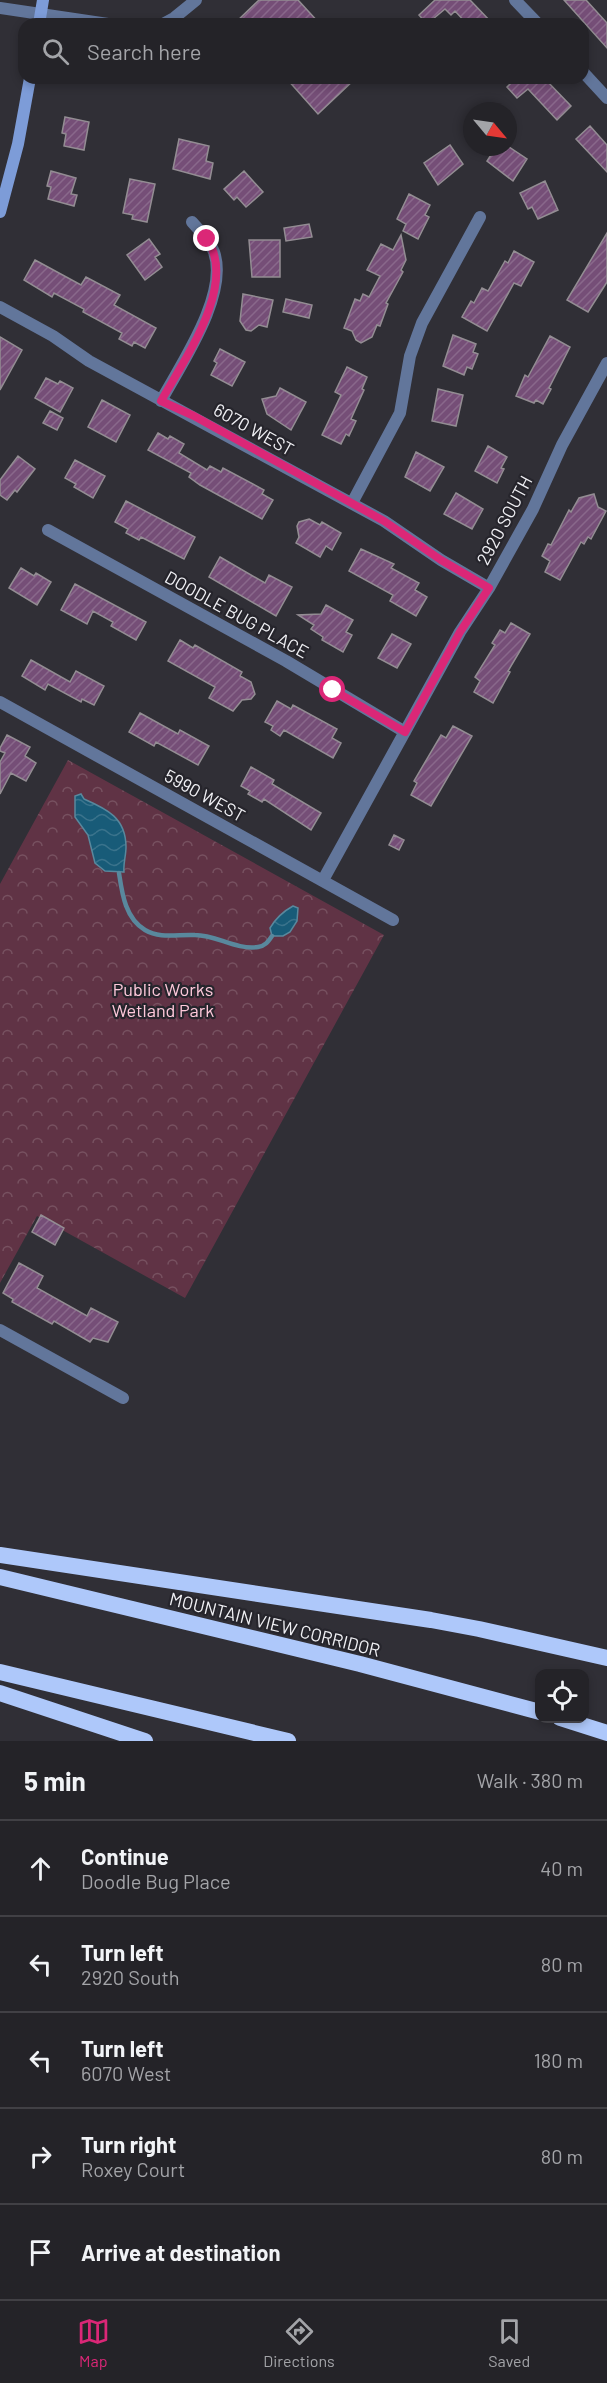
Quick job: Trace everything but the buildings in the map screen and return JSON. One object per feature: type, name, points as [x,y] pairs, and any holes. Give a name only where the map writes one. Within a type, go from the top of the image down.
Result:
[{"type":"highway","points":[[0,1555],[431,1620],[607,1658]]},
{"type":"highway","name":"MOUNTAIN VIEW CORRIDOR","points":[[0,1577],[371,1667],[535,1711]]},
{"type":"highway","points":[[0,1672],[288,1741]]},
{"type":"highway","points":[[0,1693],[145,1741]]},
{"type":"highway","points":[[573,1723],[607,1733]]},
{"type":"main road","points":[[40,18],[42,0]]},
{"type":"main road","points":[[0,212],[18,144],[29,84]]},
{"type":"street","points":[[174,18],[196,0]]},
{"type":"street","points":[[515,0],[532,18]]},
{"type":"street","points":[[0,8],[36,18]]},
{"type":"street","points":[[589,78],[607,98]]},
{"type":"street","points":[[352,503],[400,413],[410,356],[422,323],[480,217]]},
{"type":"street","points":[[161,401],[200,329],[213,297],[215,253],[207,239],[192,222]]},
{"type":"street","name":"6070 WEST","points":[[0,307],[53,336],[89,361],[352,503],[489,588]]},
{"type":"street","name":"2920 SOUTH","points":[[323,880],[460,632],[489,588],[533,509],[556,456],[607,363]]},
{"type":"street","name":"DOODLE BUG PLACE","points":[[48,530],[286,661],[405,732]]},
{"type":"street","name":"5990 WEST","points":[[0,702],[393,920]]},
{"type":"street","points":[[0,1330],[123,1398]]},
{"type":"green space","name":"Public Works Wetland Park","points":[[68,760],[384,935],[185,1298],[37,1216],[0,1283],[0,884]]},
{"type":"water","points":[[81,794],[84,799],[114,816],[123,829],[126,847],[124,872],[105,871],[95,863],[88,835],[75,817],[75,796]]},
{"type":"water","points":[[293,906],[298,908],[297,921],[290,932],[283,936],[272,936],[270,928],[272,924],[282,913]]},
{"type":"waterway","points":[[119,873],[123,897],[129,912],[138,925],[151,933],[211,937],[234,945],[250,947],[263,946],[272,936]]},
{"type":"route","points":[[207,239],[215,253],[213,297],[204,322],[161,401],[194,416],[384,521],[441,560],[489,588],[460,632],[405,732],[333,690]]}]
